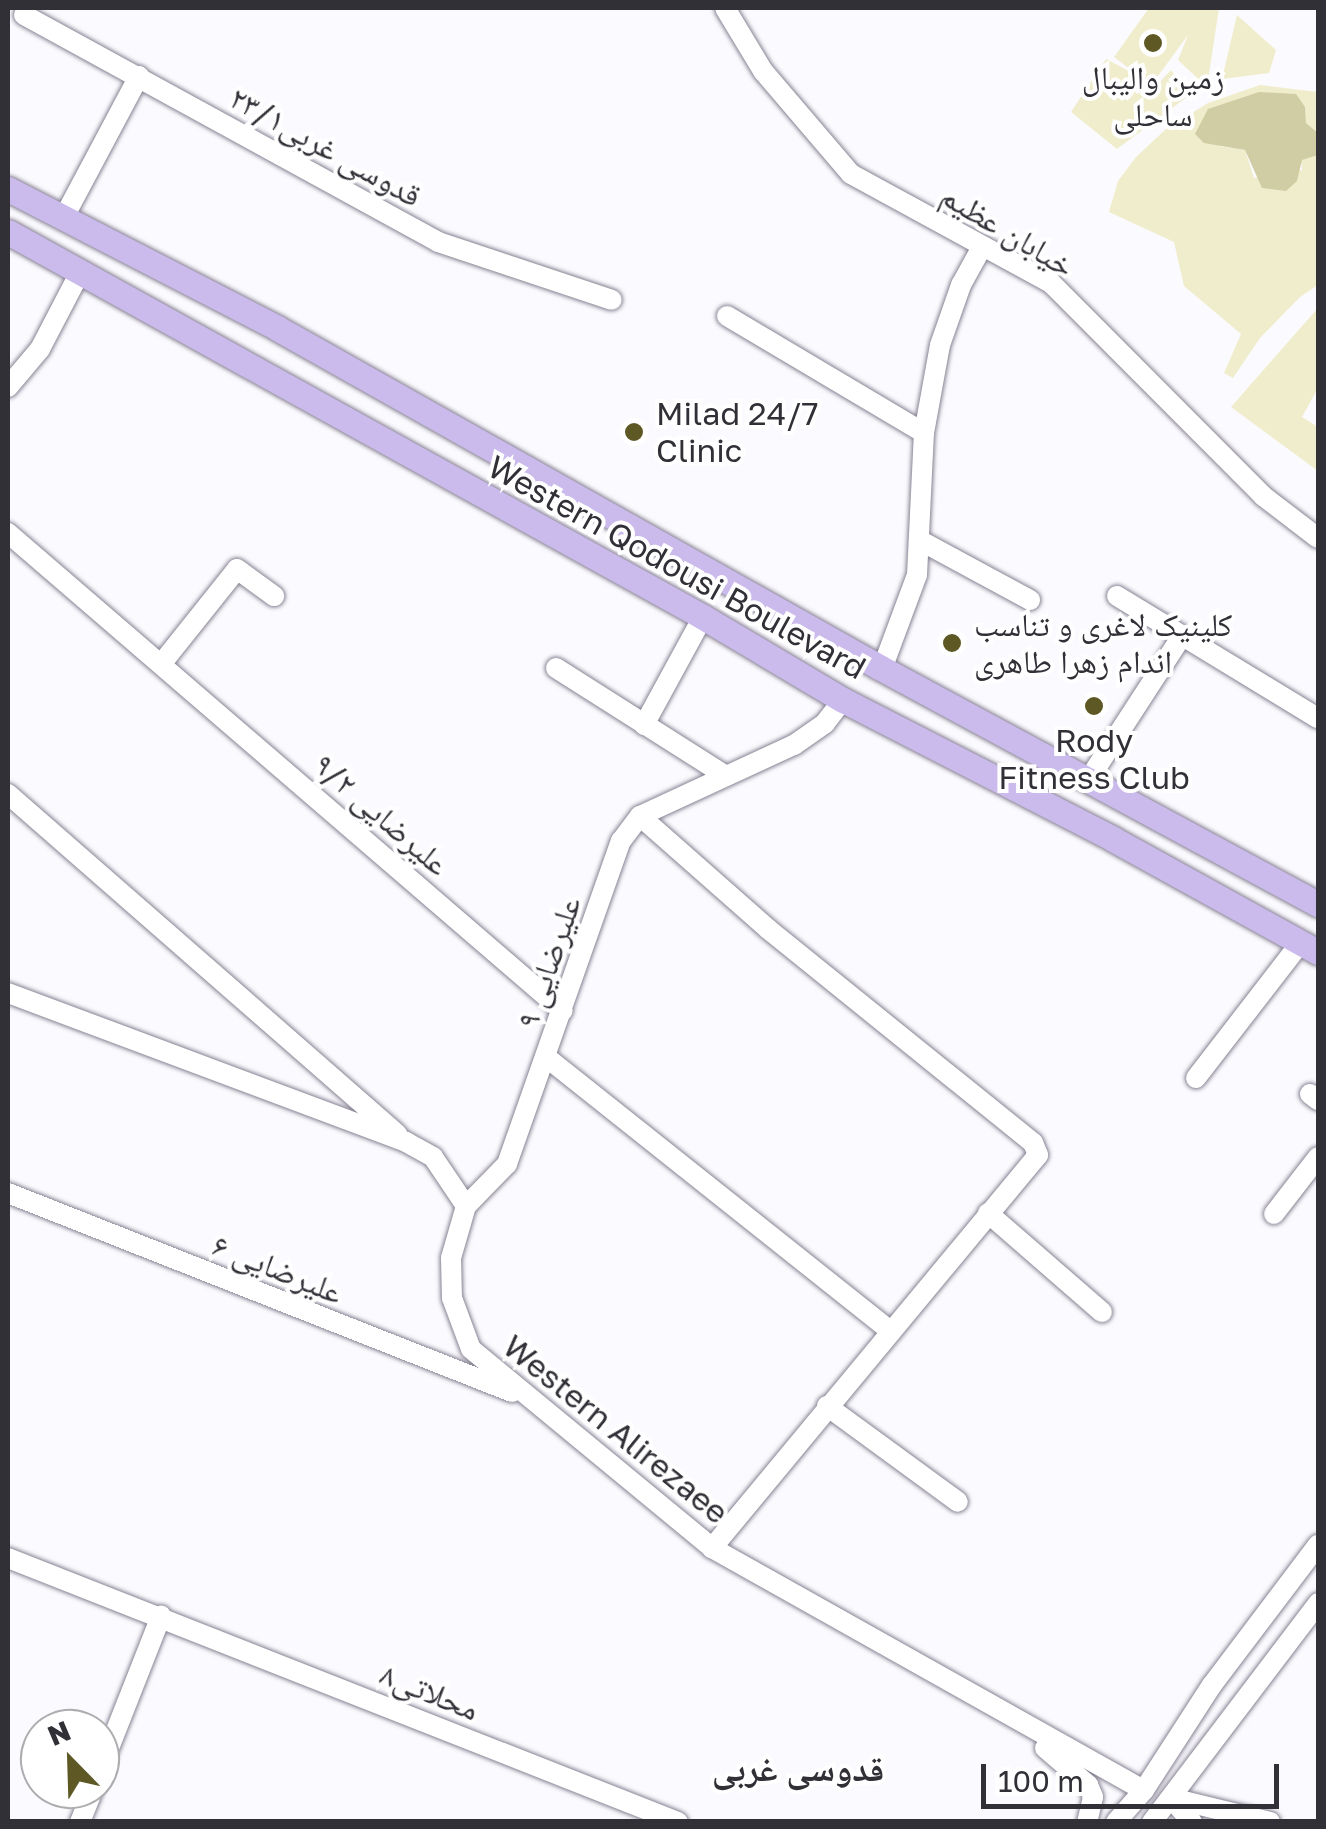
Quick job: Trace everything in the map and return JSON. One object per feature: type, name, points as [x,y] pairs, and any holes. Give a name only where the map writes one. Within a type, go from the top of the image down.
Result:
[{"type":"main road","name":"Western Qodousi Boulevard","points":[[8,189],[277,328],[882,669],[1318,904]]},
{"type":"main road","name":"Western Qodousi Boulevard","points":[[8,232],[704,617],[843,700],[1310,947]]},
{"type":"street","name":"خیابان عظیم","points":[[725,8],[764,71],[851,174],[1051,283],[1263,496],[1318,538]]},
{"type":"street","name":"قدوسی غربی۲۳/۱","points":[[24,15],[438,242],[612,300]]},
{"type":"street","points":[[63,220],[139,76]]},
{"type":"street","points":[[882,669],[905,613],[921,542],[924,433],[940,345],[982,247]]},
{"type":"street","points":[[8,387],[40,349],[80,272]]},
{"type":"street","points":[[727,316],[924,433]]},
{"type":"street","name":"۹/۲ علیرضایی","points":[[8,533],[563,1010]]},
{"type":"street","points":[[921,542],[1030,600]]},
{"type":"street","points":[[162,663],[237,569],[274,596]]},
{"type":"street","points":[[1117,596],[1318,718]]},
{"type":"street","points":[[644,724],[704,617]]},
{"type":"street","points":[[1089,780],[1182,636]]},
{"type":"street","points":[[556,668],[722,774]]},
{"type":"street","points":[[712,1548],[1038,1155],[1038,1148],[640,816],[722,774],[794,745],[824,722],[843,700]]},
{"type":"street","points":[[8,794],[406,1142]]},
{"type":"street","name":"۹ علیرضایی","points":[[466,1206],[507,1164],[622,841],[640,816]]},
{"type":"street","points":[[1196,1078],[1310,947]]},
{"type":"street","points":[[8,992],[406,1142],[432,1156],[466,1206]]},
{"type":"street","points":[[546,1057],[891,1331]]},
{"type":"street","points":[[1274,1214],[1318,1157]]},
{"type":"street","name":"۶ علیرضایی","points":[[8,1193],[528,1399]]},
{"type":"street","name":"Western Alirezaee","points":[[466,1206],[451,1258],[452,1298],[471,1348],[528,1399],[712,1548],[1144,1790]]},
{"type":"street","points":[[988,1213],[1102,1312]]},
{"type":"street","points":[[828,1406],[958,1502]]},
{"type":"street","points":[[1116,1822],[1144,1790],[1212,1685],[1318,1545]]},
{"type":"street","name":"محلاتی۸","points":[[8,1558],[678,1822]]},
{"type":"street","points":[[1152,1822],[1318,1602]]},
{"type":"street","points":[[120,1720],[161,1616]]},
{"type":"street","name":"Western Alirezaee","points":[[988,1705],[1082,1775],[1093,1797],[1088,1822]]},
{"type":"street","points":[[1171,1798],[1192,1822]]},
{"type":"street","points":[[1171,1798],[1270,1822]]},
{"type":"shaded area","points":[[1149,8],[1219,8],[1207,87],[1178,60],[1188,35],[1152,84],[1156,86],[1171,70],[1191,94],[1117,149],[1071,112],[1106,59],[1142,78],[1114,57]]},
{"type":"shaded area","points":[[1237,15],[1276,50],[1269,73],[1222,79]]},
{"type":"shaded area","points":[[1260,85],[1318,92],[1318,133],[1306,123],[1305,107],[1219,146],[1245,150],[1254,178],[1302,170],[1301,160],[1318,155],[1318,285],[1300,297],[1260,338],[1233,378],[1224,373],[1241,334],[1184,286],[1174,242],[1109,212],[1118,181],[1136,157],[1166,129],[1208,103]]},
{"type":"shaded area","points":[[1259,92],[1296,94],[1305,107],[1306,123],[1318,133],[1318,155],[1302,160],[1297,181],[1286,191],[1262,188],[1245,150],[1204,143],[1195,134],[1208,109]]},
{"type":"shaded area","points":[[1318,308],[1318,388],[1302,417],[1318,427],[1318,471],[1231,407]]},
{"type":"place","name":"زمین والیبال ساحلی","points":[[1153,43]]},
{"type":"place","name":"Milad 24/7 Clinic","points":[[634,432]]},
{"type":"place","name":"کلینیک لاغری و تناسب اندام زهرا طاهری","points":[[952,643]]},
{"type":"place","name":"Rody Fitness Club","points":[[1094,706]]},
{"type":"district","name":"قدوسی غربی","points":[[798,1768]]}]
